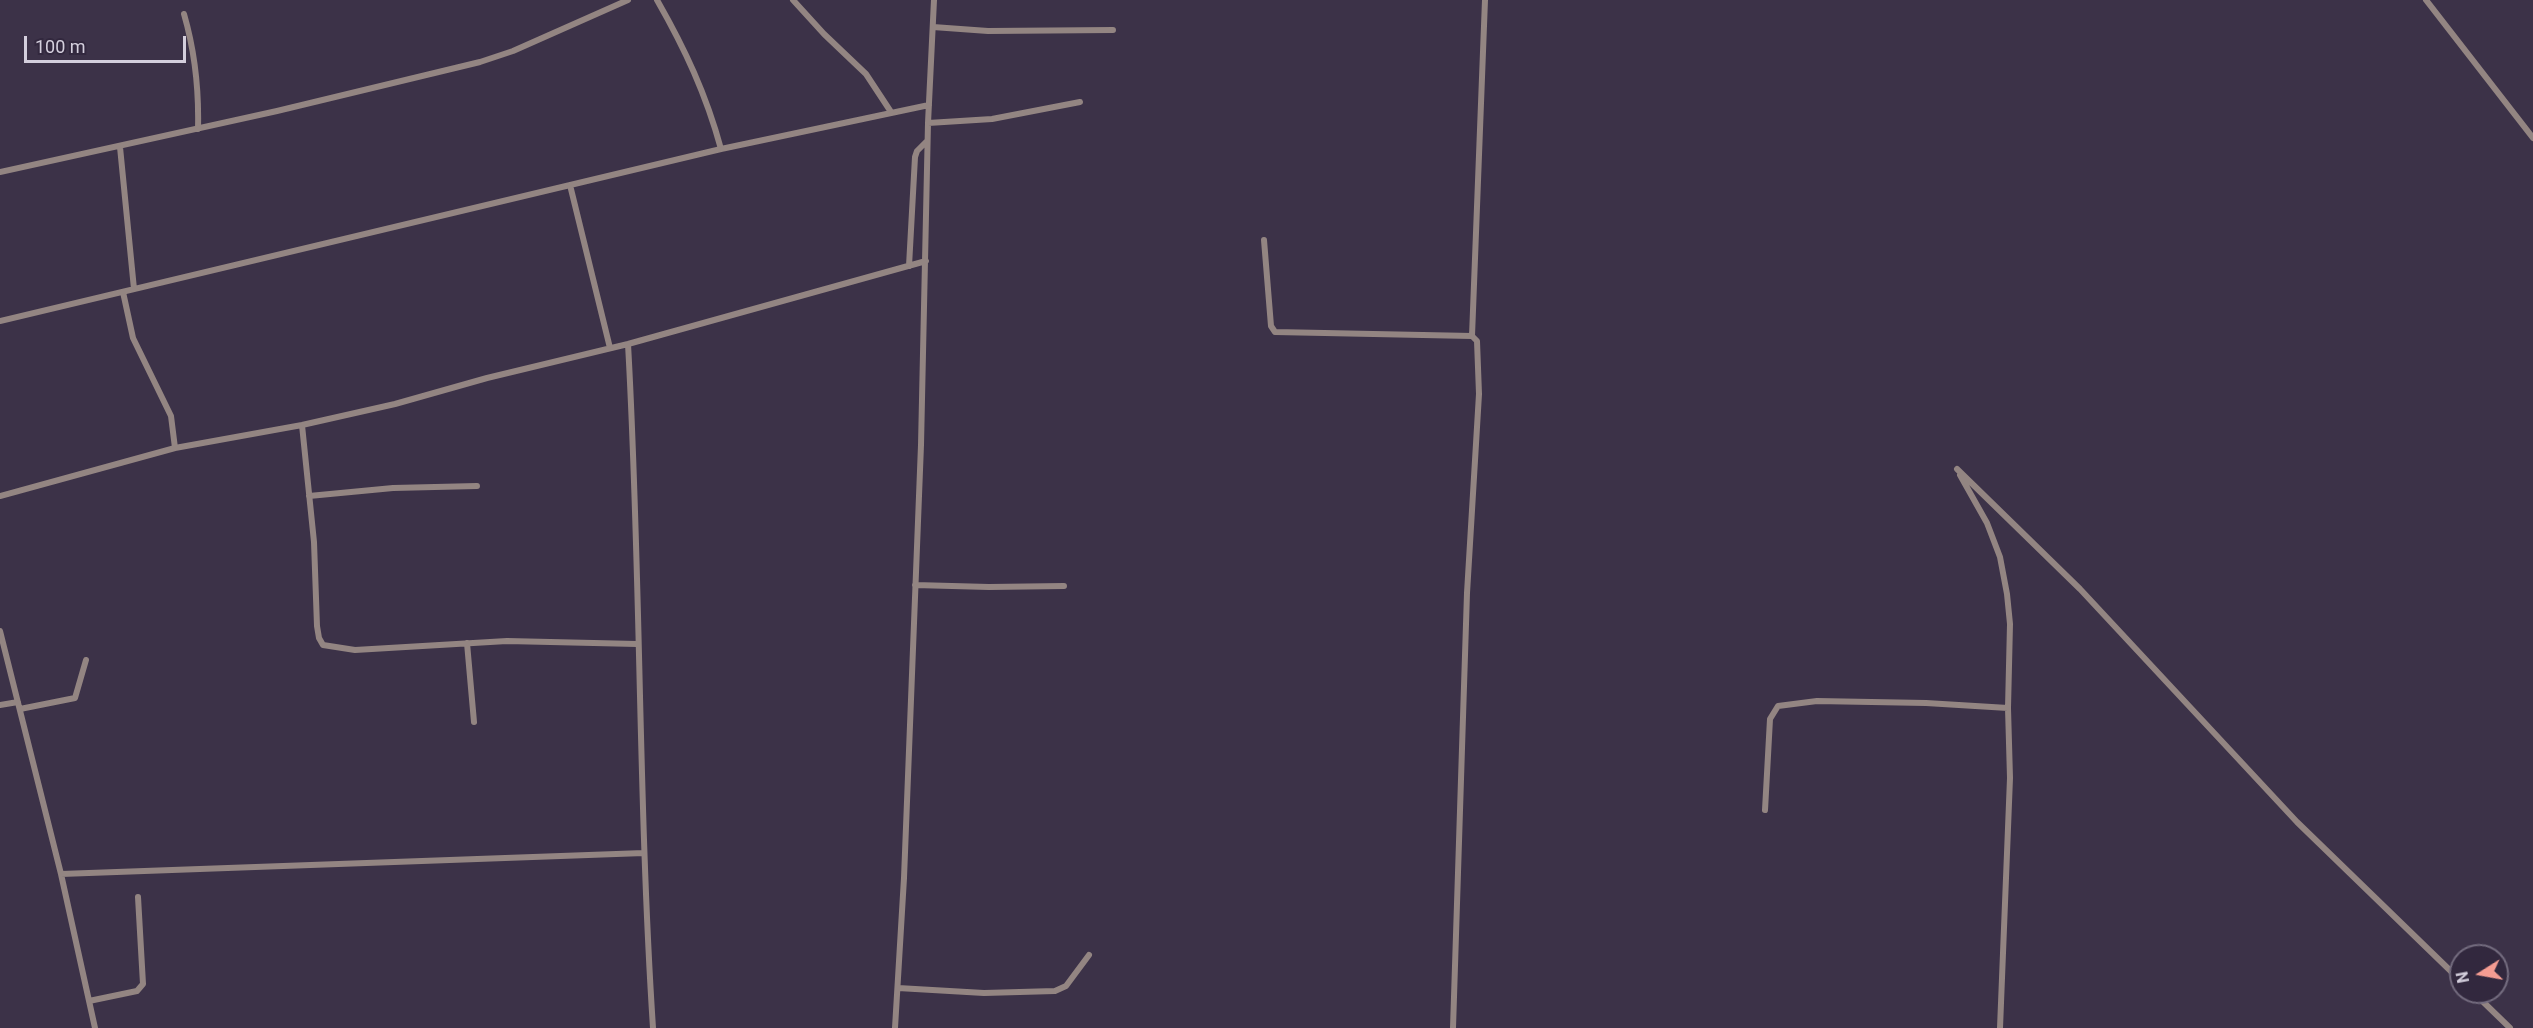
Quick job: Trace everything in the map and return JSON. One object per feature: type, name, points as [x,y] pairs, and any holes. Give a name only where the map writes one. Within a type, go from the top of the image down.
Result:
[{"type":"street","points":[[0,172],[120,147],[480,62],[513,51],[628,0]]},
{"type":"street","points":[[657,0],[688,56],[710,109],[721,149]]},
{"type":"street","points":[[793,0],[824,34],[866,74],[891,112]]},
{"type":"street","points":[[895,1028],[904,878],[915,585],[933,0]]},
{"type":"street","points":[[1472,336],[1485,0]]},
{"type":"street","points":[[2426,0],[2533,138]]},
{"type":"street","points":[[184,14],[192,41],[197,83],[198,129]]},
{"type":"street","points":[[933,27],[988,31],[1113,30]]},
{"type":"street","points":[[928,123],[992,119],[1080,102]]},
{"type":"street","points":[[0,321],[721,149],[929,105]]},
{"type":"street","points":[[909,266],[915,157],[917,151],[927,141]]},
{"type":"street","points":[[120,147],[134,289]]},
{"type":"street","points":[[570,185],[610,348]]},
{"type":"street","points":[[1264,240],[1271,326],[1275,332],[1472,336],[1477,341],[1479,394],[1467,593],[1453,1028]]},
{"type":"street","points":[[0,496],[176,448],[395,404],[628,344],[926,261]]},
{"type":"street","points":[[123,292],[133,338],[171,416],[176,448]]},
{"type":"street","points":[[628,344],[633,440],[644,853],[653,1028]]},
{"type":"street","points":[[302,424],[314,542],[316,626],[323,645],[355,650],[507,641],[637,644]]},
{"type":"street","points":[[2000,1028],[2010,778],[2008,708],[2010,624],[2000,557],[1987,523],[1957,469],[2080,589],[2297,822],[2449,969]]},
{"type":"street","points":[[309,496],[393,488],[477,486]]},
{"type":"street","points":[[915,585],[1064,586]]},
{"type":"street","points":[[0,631],[61,874],[95,1028]]},
{"type":"street","points":[[467,643],[474,722]]},
{"type":"street","points":[[0,705],[75,698],[86,660]]},
{"type":"street","points":[[1765,810],[1770,719],[1778,706],[1817,701],[1926,703],[2008,708]]},
{"type":"street","points":[[61,874],[644,853]]},
{"type":"street","points":[[89,1001],[137,991],[143,984],[138,897]]},
{"type":"street","points":[[897,988],[984,993],[1055,991],[1066,986],[1089,955]]},
{"type":"street","points":[[2485,1004],[2510,1028]]}]
